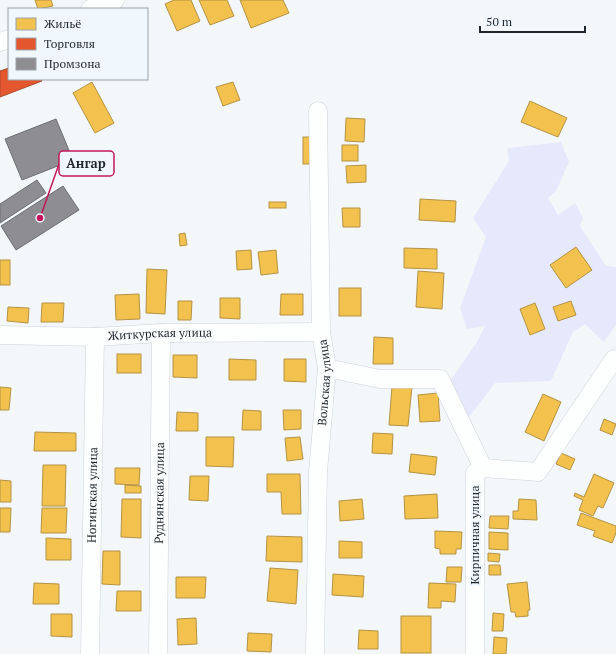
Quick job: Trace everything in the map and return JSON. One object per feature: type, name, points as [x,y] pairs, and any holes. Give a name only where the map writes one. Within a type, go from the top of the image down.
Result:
[{"type":"street","points":[[93,8],[115,0]]},
{"type":"street","name":"Вольская улица","points":[[315,654],[318,472],[327,368],[321,332],[318,111]]},
{"type":"street","name":"Житкурская улица","points":[[0,335],[95,337],[161,333],[321,332]]},
{"type":"street","name":"Руднянская улица","points":[[158,654],[161,333]]},
{"type":"street","name":"Ногинская улица","points":[[90,654],[95,337]]},
{"type":"street","name":"Кирпичная улица","points":[[475,654],[475,473],[483,468],[538,472],[615,360]]},
{"type":"street","points":[[327,368],[380,379],[440,379],[483,468]]},
{"type":"shaded area","points":[[561,142],[569,162],[556,191],[548,198],[558,215],[575,203],[583,218],[580,226],[606,266],[616,267],[616,325],[604,342],[585,324],[573,332],[551,381],[495,383],[466,421],[448,384],[477,342],[485,326],[467,329],[460,308],[486,237],[473,218],[509,161],[507,148]]},
{"type":"building: Жильё","points":[[35,0],[51,0],[53,6],[38,8]]},
{"type":"building: Жильё","points":[[174,0],[191,0],[200,21],[177,31],[165,4]]},
{"type":"building: Жильё","points":[[199,0],[227,0],[234,16],[210,25]]},
{"type":"building: Жильё","points":[[240,0],[283,0],[289,13],[251,28]]},
{"type":"building: Жильё","points":[[92,82],[114,123],[95,133],[73,93]]},
{"type":"building: Жильё","points":[[233,82],[240,100],[223,106],[216,87]]},
{"type":"building: Жильё","points":[[530,101],[567,118],[558,137],[521,122]]},
{"type":"building: Жильё","points":[[346,118],[365,119],[364,142],[345,141]]},
{"type":"building: Жильё","points":[[303,137],[313,137],[313,164],[303,164]]},
{"type":"building: Жильё","points":[[342,145],[358,145],[358,161],[342,161]]},
{"type":"building: Жильё","points":[[366,165],[366,182],[347,183],[346,166]]},
{"type":"building: Жильё","points":[[420,199],[456,201],[455,222],[419,220]]},
{"type":"building: Жильё","points":[[269,202],[286,202],[286,208],[269,208]]},
{"type":"building: Жильё","points":[[342,208],[360,208],[360,227],[343,227]]},
{"type":"building: Жильё","points":[[185,233],[187,245],[180,246],[179,234]]},
{"type":"building: Жильё","points":[[576,247],[592,270],[566,288],[550,265]]},
{"type":"building: Жильё","points":[[404,248],[437,249],[437,269],[404,268]]},
{"type":"building: Жильё","points":[[251,250],[252,269],[237,270],[236,251]]},
{"type":"building: Жильё","points":[[276,250],[278,273],[261,275],[258,252]]},
{"type":"building: Жильё","points":[[0,260],[10,260],[10,285],[0,285]]},
{"type":"building: Жильё","points":[[147,269],[167,270],[165,314],[146,313]]},
{"type":"building: Жильё","points":[[418,271],[444,273],[442,309],[416,307]]},
{"type":"building: Жильё","points":[[339,288],[361,288],[361,316],[339,316]]},
{"type":"building: Жильё","points":[[139,294],[140,319],[116,320],[115,295]]},
{"type":"building: Жильё","points":[[281,294],[303,294],[303,315],[280,315]]},
{"type":"building: Жильё","points":[[220,298],[240,298],[240,319],[220,318]]},
{"type":"building: Жильё","points":[[178,301],[192,301],[191,320],[178,320]]},
{"type":"building: Жильё","points":[[571,301],[576,315],[558,321],[553,307]]},
{"type":"building: Жильё","points":[[42,303],[64,303],[63,322],[41,322]]},
{"type":"building: Жильё","points":[[535,303],[545,329],[530,335],[520,309]]},
{"type":"building: Жильё","points":[[8,307],[29,308],[28,323],[7,321]]},
{"type":"building: Жильё","points":[[374,337],[393,338],[393,364],[373,364]]},
{"type":"building: Жильё","points":[[117,354],[141,354],[141,373],[117,373]]},
{"type":"building: Жильё","points":[[173,355],[197,355],[197,378],[173,377]]},
{"type":"building: Жильё","points":[[229,359],[256,360],[256,380],[229,380]]},
{"type":"building: Жильё","points":[[284,359],[306,359],[306,382],[284,381]]},
{"type":"building: Жильё","points":[[392,386],[412,387],[408,426],[389,425]]},
{"type":"building: Жильё","points":[[0,387],[11,388],[9,410],[0,410]]},
{"type":"building: Жильё","points":[[438,393],[440,421],[420,422],[418,395]]},
{"type":"building: Жильё","points":[[543,394],[561,402],[544,441],[525,432]]},
{"type":"building: Жильё","points":[[243,410],[261,411],[261,430],[242,430]]},
{"type":"building: Жильё","points":[[283,410],[301,410],[301,429],[284,430]]},
{"type":"building: Жильё","points":[[177,412],[198,413],[198,431],[176,431]]},
{"type":"building: Жильё","points":[[604,419],[616,424],[612,435],[600,430]]},
{"type":"building: Жильё","points":[[35,432],[76,433],[76,451],[34,451]]},
{"type":"building: Жильё","points":[[373,433],[393,434],[392,454],[372,453]]},
{"type":"building: Жильё","points":[[206,437],[234,437],[233,467],[206,466]]},
{"type":"building: Жильё","points":[[300,437],[303,459],[287,461],[285,438]]},
{"type":"building: Жильё","points":[[561,453],[575,459],[570,470],[556,464]]},
{"type":"building: Жильё","points":[[411,454],[437,457],[435,475],[409,472]]},
{"type":"building: Жильё","points":[[43,465],[66,465],[65,506],[42,506]]},
{"type":"building: Жильё","points":[[115,468],[140,468],[139,485],[115,484]]},
{"type":"building: Жильё","points":[[267,474],[300,474],[301,514],[282,514],[281,492],[267,492]]},
{"type":"building: Жильё","points":[[594,474],[614,483],[603,508],[598,506],[593,516],[579,510],[583,500],[574,496],[575,493],[584,497]]},
{"type":"building: Жильё","points":[[190,476],[209,476],[208,501],[189,500]]},
{"type":"building: Жильё","points":[[0,480],[11,481],[11,502],[0,502]]},
{"type":"building: Жильё","points":[[125,485],[141,486],[141,493],[125,493]]},
{"type":"building: Жильё","points":[[437,494],[438,518],[405,519],[404,496]]},
{"type":"building: Жильё","points":[[122,499],[141,499],[141,538],[121,537]]},
{"type":"building: Жильё","points":[[362,499],[364,519],[340,521],[339,501]]},
{"type":"building: Жильё","points":[[519,499],[536,500],[537,520],[513,519],[513,511],[518,511]]},
{"type":"building: Жильё","points":[[0,508],[11,508],[10,532],[0,532]]},
{"type":"building: Жильё","points":[[42,508],[67,508],[66,533],[41,533]]},
{"type":"building: Жильё","points":[[581,513],[616,526],[616,533],[612,543],[593,536],[595,531],[577,525]]},
{"type":"building: Жильё","points":[[490,516],[509,516],[508,529],[489,528]]},
{"type":"building: Жильё","points":[[435,531],[462,532],[461,549],[456,549],[456,554],[440,554],[440,549],[435,548]]},
{"type":"building: Жильё","points":[[489,532],[508,533],[508,550],[489,549]]},
{"type":"building: Жильё","points":[[267,536],[302,537],[302,562],[266,561]]},
{"type":"building: Жильё","points":[[46,538],[71,539],[71,560],[46,560]]},
{"type":"building: Жильё","points":[[339,541],[362,542],[362,558],[339,558]]},
{"type":"building: Жильё","points":[[103,551],[120,551],[120,585],[102,584]]},
{"type":"building: Жильё","points":[[488,553],[500,554],[499,562],[488,561]]},
{"type":"building: Жильё","points":[[489,565],[500,565],[501,575],[489,575]]},
{"type":"building: Жильё","points":[[447,567],[462,567],[461,582],[446,582]]},
{"type":"building: Жильё","points":[[270,568],[298,570],[296,604],[267,601]]},
{"type":"building: Жильё","points":[[333,574],[364,576],[363,597],[332,595]]},
{"type":"building: Жильё","points":[[176,577],[206,577],[205,598],[176,598]]},
{"type":"building: Жильё","points":[[527,582],[530,610],[528,610],[528,616],[516,617],[515,612],[511,612],[507,584]]},
{"type":"building: Жильё","points":[[34,583],[59,584],[59,604],[33,604]]},
{"type":"building: Жильё","points":[[429,583],[456,584],[455,602],[441,601],[441,608],[428,608]]},
{"type":"building: Жильё","points":[[117,591],[141,591],[141,611],[116,611]]},
{"type":"building: Жильё","points":[[493,613],[504,614],[503,631],[492,631]]},
{"type":"building: Жильё","points":[[51,614],[72,614],[72,637],[51,636]]},
{"type":"building: Жильё","points":[[401,616],[431,616],[431,653],[401,653]]},
{"type":"building: Жильё","points":[[196,618],[197,644],[178,645],[177,619]]},
{"type":"building: Жильё","points":[[359,630],[378,631],[378,649],[358,649]]},
{"type":"building: Жильё","points":[[248,633],[272,634],[271,652],[247,651]]},
{"type":"building: Жильё","points":[[494,637],[507,638],[506,654],[493,654]]},
{"type":"building: Торговля","points":[[8,68],[8,80],[42,81],[0,97],[0,71]]},
{"type":"building: Промзона","points":[[56,119],[73,160],[22,180],[5,139]]},
{"type":"building: Промзона","points":[[37,180],[46,193],[0,223],[0,204]]},
{"type":"building: Промзона","points":[[63,186],[79,210],[16,250],[1,226]]},
{"type":"place","name":"Ангар","points":[[40,218]]}]
